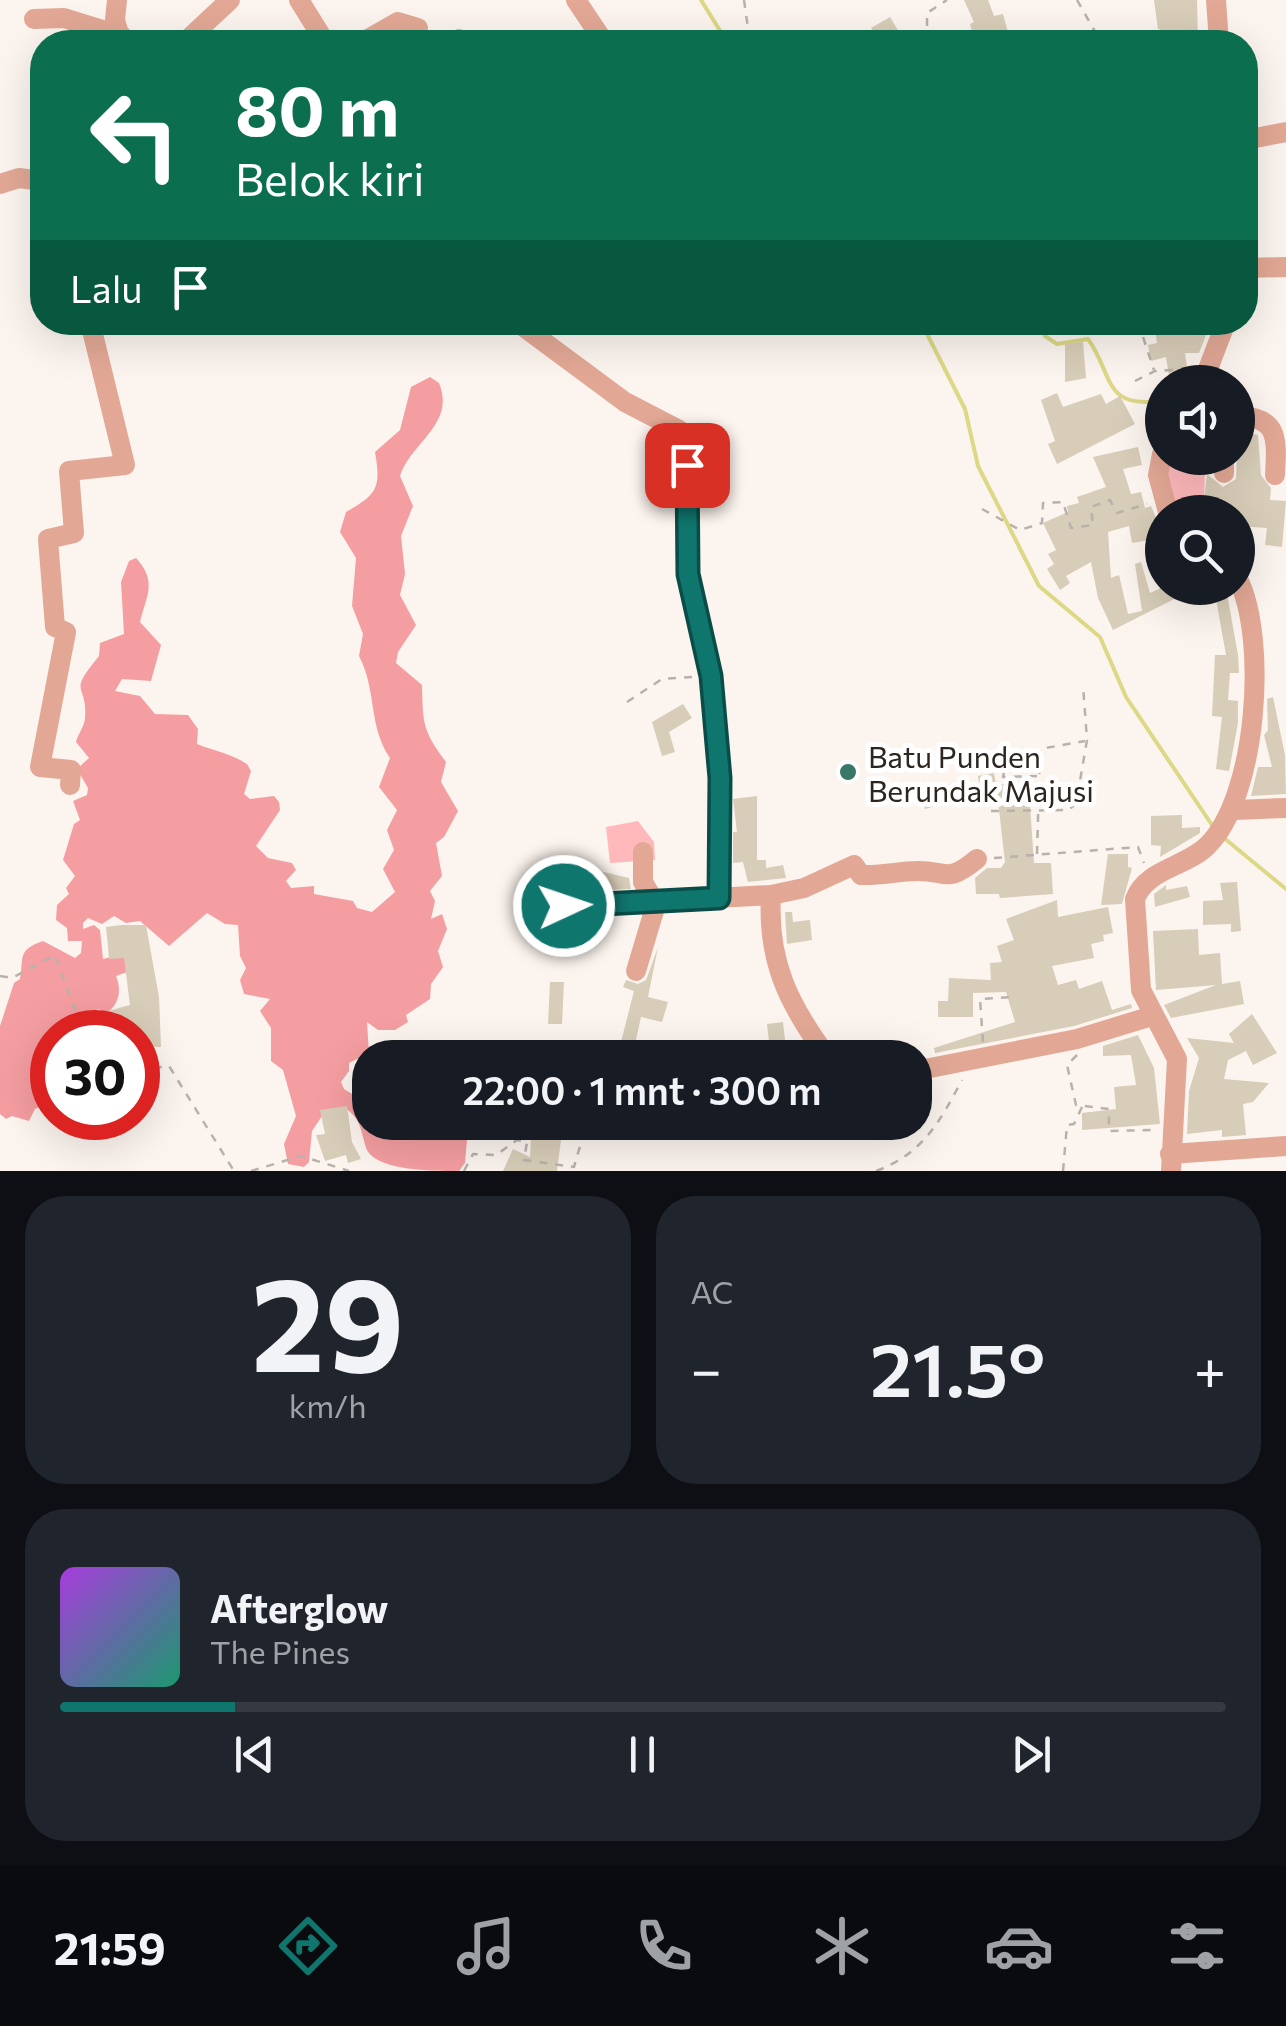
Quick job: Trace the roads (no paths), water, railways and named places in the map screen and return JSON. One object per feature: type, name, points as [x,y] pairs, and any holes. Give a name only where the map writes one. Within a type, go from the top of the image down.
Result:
[{"type":"street","points":[[117,0],[118,30]]},
{"type":"street","points":[[198,30],[230,0]]},
{"type":"street","points":[[299,0],[318,30]]},
{"type":"street","points":[[576,0],[596,30]]},
{"type":"street","points":[[1216,0],[1218,30]]},
{"type":"street","points":[[34,19],[80,21],[100,30]]},
{"type":"street","points":[[384,30],[398,22],[418,28]]},
{"type":"street","points":[[1258,137],[1286,132]]},
{"type":"street","points":[[0,184],[30,179]]},
{"type":"street","points":[[1258,268],[1286,267]]},
{"type":"street","points":[[70,784],[71,770],[40,767],[66,632],[55,627],[48,539],[74,534],[69,472],[125,465],[93,335]]},
{"type":"street","points":[[535,335],[625,402],[683,434],[688,574],[711,676],[720,778],[719,898]]},
{"type":"street","points":[[1209,365],[1221,335]]},
{"type":"street","points":[[1255,420],[1269,424],[1275,444],[1275,475]]},
{"type":"street","points":[[1246,605],[1253,668],[1249,750],[1232,813],[1202,851],[1150,879],[1138,892],[1138,978],[1152,1016],[1171,1042],[1176,1059],[1172,1130],[1179,1159],[1286,1146]]},
{"type":"street","points":[[1232,813],[1286,808]]},
{"type":"street","points":[[636,970],[655,901],[642,882],[643,852]]},
{"type":"street","points":[[564,906],[771,896],[804,888],[854,864],[861,875],[919,871],[939,878],[960,872],[976,859]]},
{"type":"street","points":[[771,896],[772,956],[778,977],[790,1004],[815,1040]]},
{"type":"street","points":[[932,1068],[1077,1038],[1152,1016]]},
{"type":"street","points":[[1241,1151],[1253,1171]]},
{"type":"waterway","points":[[701,0],[720,30]]},
{"type":"waterway","points":[[928,335],[965,409],[978,466],[1039,586],[1100,637],[1126,697],[1214,828]]},
{"type":"waterway","points":[[1045,335],[1057,344],[1088,339],[1112,387],[1129,400],[1145,402]]},
{"type":"waterway","points":[[1224,838],[1286,889]]},
{"type":"place","name":"Batu Punden Berundak Majusi","points":[[848,772]]}]
